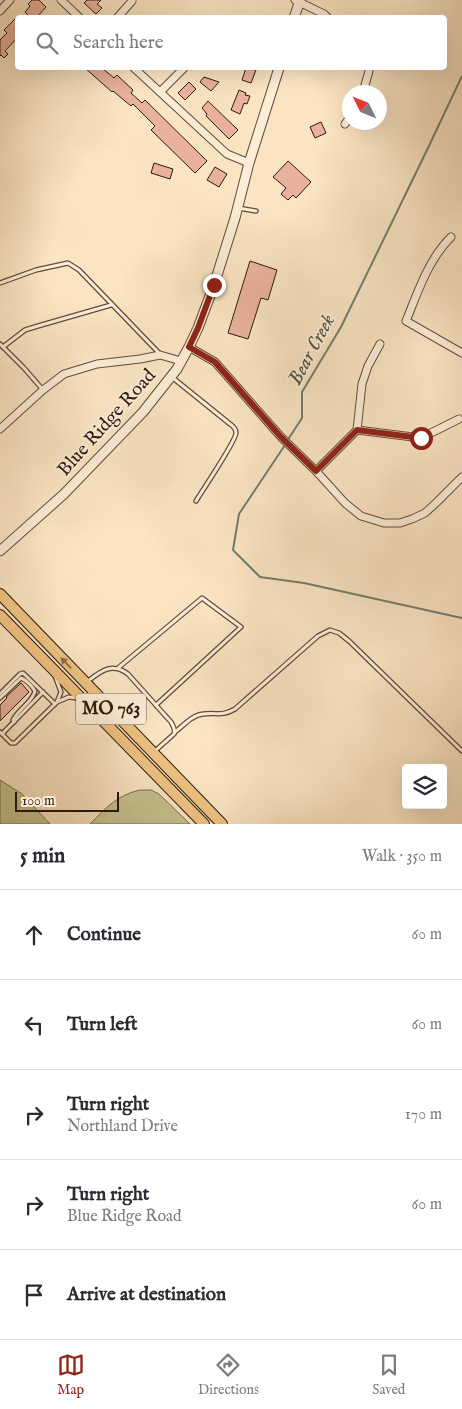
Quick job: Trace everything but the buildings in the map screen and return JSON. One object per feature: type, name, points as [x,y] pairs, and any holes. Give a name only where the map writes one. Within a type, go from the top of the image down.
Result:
[{"type":"main road","name":"MO 763","points":[[0,594],[222,824]]},
{"type":"main road","name":"MO 763","points":[[0,615],[204,824]]},
{"type":"main road","points":[[68,685],[87,694],[132,740],[151,751]]},
{"type":"main road","points":[[143,762],[158,768],[166,774],[212,821],[222,824]]},
{"type":"street","points":[[0,11],[10,0]]},
{"type":"street","points":[[61,0],[77,15]]},
{"type":"street","points":[[120,15],[132,1]]},
{"type":"street","points":[[295,15],[298,1],[325,15]]},
{"type":"street","points":[[136,70],[227,154],[249,163]]},
{"type":"street","points":[[160,92],[182,70]]},
{"type":"street","name":"Blue Ridge Road","points":[[0,551],[76,482],[143,412],[171,377],[181,361],[198,328],[214,285],[277,70]]},
{"type":"street","points":[[365,85],[369,70]]},
{"type":"street","points":[[451,237],[444,244],[429,269],[406,321],[462,353]]},
{"type":"street","points":[[316,471],[357,430],[362,384],[368,366],[380,344]]},
{"type":"street","points":[[189,347],[215,362],[281,437],[345,503],[361,516],[384,523],[400,523],[412,519],[425,513],[462,477]]},
{"type":"street","points":[[0,429],[43,390],[64,374],[97,364],[160,355],[181,361]]},
{"type":"street","points":[[357,430],[421,438],[459,419]]},
{"type":"lane","points":[[237,208],[256,211]]},
{"type":"lane","points":[[1,281],[36,270],[68,263],[79,270],[160,355]]},
{"type":"lane","points":[[43,390],[1,345],[25,330],[111,305]]},
{"type":"lane","points":[[171,377],[235,428],[236,432],[236,436],[226,454],[196,501]]},
{"type":"lane","points":[[118,668],[202,598],[241,628],[156,705]]},
{"type":"lane","points":[[151,751],[195,717],[201,714],[227,713],[235,708],[318,636],[330,630],[339,633],[349,641],[462,750]]},
{"type":"lane","points":[[86,683],[109,668],[123,670],[171,722],[175,732]]},
{"type":"lane","points":[[0,696],[23,673],[56,703]]},
{"type":"lane","points":[[56,673],[56,679],[61,692],[56,703]]},
{"type":"lane","points":[[0,696],[19,679],[25,680],[35,691],[34,696],[16,714],[14,722]]},
{"type":"lane","points":[[44,692],[1,733],[11,743],[15,743],[56,703],[69,697],[80,697]]},
{"type":"shaded area","points":[[0,780],[22,794],[50,824],[0,824]]},
{"type":"shaded area","points":[[140,790],[151,790],[159,794],[190,824],[90,824],[118,799]]},
{"type":"waterway","name":"Bear Creek","points":[[287,441],[302,418],[302,392],[341,327],[462,76]]},
{"type":"waterway","name":"Bear Creek","points":[[285,445],[239,514],[233,550],[260,577],[304,583],[462,618]]},
{"type":"route","points":[[214,285],[189,347],[215,362],[281,437],[316,471],[357,430],[421,438]]}]
